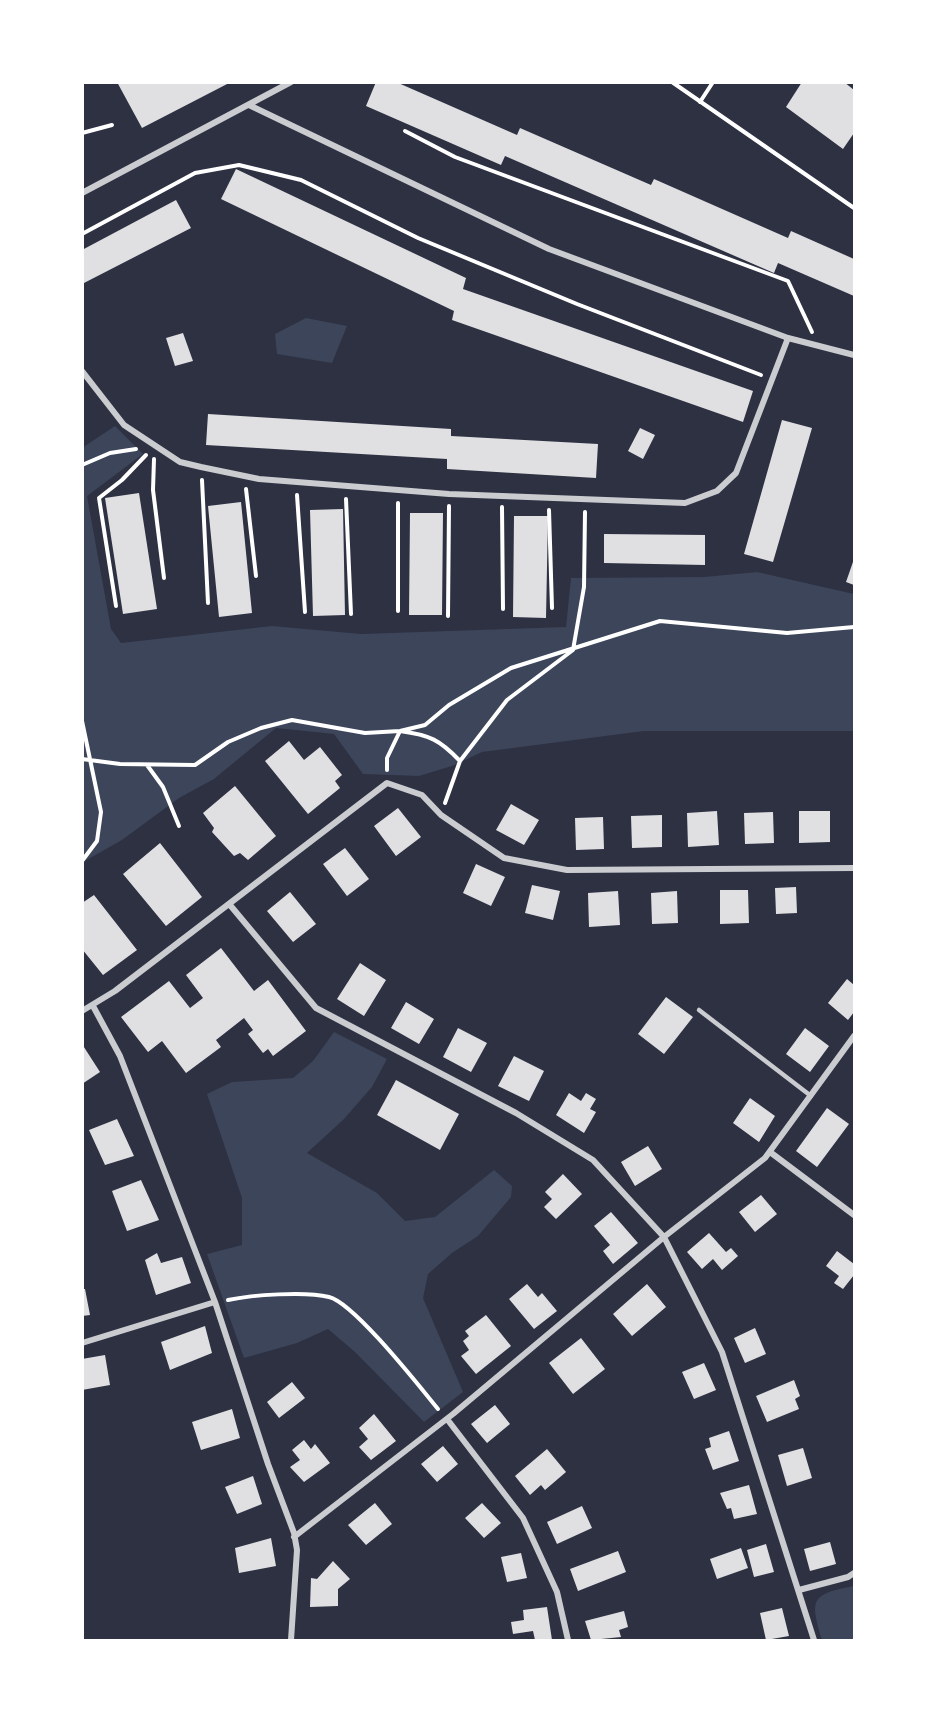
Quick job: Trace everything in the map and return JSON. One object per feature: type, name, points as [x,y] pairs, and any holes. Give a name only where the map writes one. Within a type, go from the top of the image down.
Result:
[{"type":"street","points":[[82,193],[251,106],[291,82]]},
{"type":"street","points":[[251,106],[549,249],[788,338],[855,355]]},
{"type":"street","points":[[82,371],[124,425],[180,462],[201,467],[244,476],[296,482],[449,494],[685,503],[717,491],[736,473],[788,338]]},
{"type":"street","points":[[82,1011],[93,1006],[230,905],[387,783],[422,795],[441,815],[504,858],[567,870],[855,868]]},
{"type":"street","points":[[230,905],[316,1008],[516,1113],[593,1160],[664,1238],[722,1352],[814,1641]]},
{"type":"street","points":[[93,1006],[120,1056],[215,1302],[294,1537],[297,1550],[291,1641]]},
{"type":"street","points":[[294,1537],[447,1419],[770,1152],[855,1036]]},
{"type":"street","points":[[770,1152],[855,1215]]},
{"type":"street","points":[[82,1343],[215,1302]]},
{"type":"street","points":[[447,1419],[523,1518],[557,1592],[568,1641]]},
{"type":"street","points":[[799,1590],[855,1573]]},
{"type":"lane","points":[[699,1011],[811,1096]]},
{"type":"path","points":[[672,82],[855,208]]},
{"type":"path","points":[[700,102],[713,82]]},
{"type":"path","points":[[82,133],[112,126]]},
{"type":"path","points":[[405,131],[455,157],[788,281],[819,347]]},
{"type":"path","points":[[82,234],[195,173],[239,165],[301,180],[418,238],[577,304],[772,380]]},
{"type":"path","points":[[82,465],[110,453],[155,446]]},
{"type":"path","points":[[155,446],[153,490],[164,578]]},
{"type":"path","points":[[117,606],[99,498],[122,480],[155,446]]},
{"type":"path","points":[[201,467],[208,603]]},
{"type":"path","points":[[244,476],[256,576]]},
{"type":"path","points":[[296,482],[304,612]]},
{"type":"path","points":[[346,486],[351,614]]},
{"type":"path","points":[[398,490],[398,612]]},
{"type":"path","points":[[448,616],[449,494]]},
{"type":"path","points":[[502,497],[503,609]]},
{"type":"path","points":[[548,497],[552,608]]},
{"type":"path","points":[[441,815],[460,761],[507,700],[573,650],[584,587],[582,530],[586,499]]},
{"type":"path","points":[[82,759],[147,765],[195,765],[228,742],[261,728],[292,720],[365,733],[400,731],[425,725],[448,705],[511,668],[660,621],[787,633],[855,627]]},
{"type":"path","points":[[82,721],[101,812],[97,841],[82,861]]},
{"type":"path","points":[[400,731],[422,734],[443,743],[460,761]]},
{"type":"path","points":[[387,783],[387,758],[400,731]]},
{"type":"path","points":[[147,765],[163,788],[180,826]]},
{"type":"path","points":[[215,1302],[258,1294],[330,1297],[369,1328],[447,1419]]},
{"type":"shaded area","points":[[306,318],[347,326],[332,363],[277,354],[275,334]]},
{"type":"shaded area","points":[[115,426],[143,454],[87,496],[111,629],[121,643],[272,626],[361,634],[566,627],[571,578],[704,577],[757,572],[854,594],[854,731],[644,731],[482,752],[452,766],[419,776],[363,774],[334,734],[276,728],[214,779],[179,798],[122,840],[83,862],[82,448]]},
{"type":"shaded area","points":[[334,1032],[387,1059],[372,1087],[344,1119],[307,1153],[377,1193],[405,1221],[435,1217],[494,1170],[512,1186],[511,1197],[478,1236],[452,1253],[428,1274],[423,1298],[463,1392],[424,1422],[355,1352],[328,1329],[297,1343],[244,1358],[207,1254],[242,1245],[242,1198],[207,1094],[232,1082],[293,1078],[313,1061]]},
{"type":"shaded area","points":[[854,1586],[854,1640],[822,1640],[816,1616],[817,1601],[829,1592]]},
{"type":"building","points":[[117,82],[231,82],[142,128]]},
{"type":"building","points":[[376,82],[396,82],[517,135],[520,128],[651,185],[654,179],[788,238],[791,231],[854,259],[854,296],[778,263],[774,273],[505,156],[501,165],[366,106]]},
{"type":"building","points":[[802,82],[844,82],[854,90],[854,133],[843,149],[786,107]]},
{"type":"building","points":[[236,169],[466,278],[463,289],[753,391],[743,422],[452,320],[454,311],[221,199]]},
{"type":"building","points":[[176,200],[191,228],[84,283],[82,250]]},
{"type":"building","points":[[183,333],[193,361],[175,366],[166,338]]},
{"type":"building","points":[[208,414],[451,429],[451,436],[598,444],[596,478],[447,469],[447,459],[206,445]]},
{"type":"building","points":[[782,420],[812,428],[773,562],[744,554]]},
{"type":"building","points":[[640,428],[655,435],[643,459],[628,451]]},
{"type":"building","points":[[139,493],[157,609],[123,614],[105,498]]},
{"type":"building","points":[[241,502],[252,613],[219,617],[208,506]]},
{"type":"building","points":[[343,509],[345,615],[313,616],[310,510]]},
{"type":"building","points":[[410,513],[443,513],[442,615],[409,615]]},
{"type":"building","points":[[514,516],[548,516],[546,618],[513,617]]},
{"type":"building","points":[[604,534],[705,535],[705,565],[604,563]]},
{"type":"building","points":[[854,559],[854,585],[846,582]]},
{"type":"building","points":[[289,741],[304,760],[320,747],[342,775],[335,781],[340,788],[308,814],[265,761]]},
{"type":"building","points":[[235,786],[276,836],[248,860],[240,853],[234,856],[212,832],[214,828],[203,813]]},
{"type":"building","points":[[511,804],[539,820],[524,845],[496,830]]},
{"type":"building","points":[[398,808],[421,837],[396,856],[374,826]]},
{"type":"building","points":[[717,811],[719,845],[688,847],[687,813]]},
{"type":"building","points":[[799,811],[830,811],[830,842],[799,843]]},
{"type":"building","points":[[773,812],[774,843],[745,844],[744,813]]},
{"type":"building","points":[[662,815],[662,847],[632,848],[631,816]]},
{"type":"building","points":[[603,817],[604,849],[576,850],[575,818]]},
{"type":"building","points":[[160,843],[202,897],[166,926],[123,874]]},
{"type":"building","points":[[345,848],[369,879],[347,896],[323,864]]},
{"type":"building","points":[[476,864],[505,877],[491,906],[463,893]]},
{"type":"building","points":[[532,885],[560,891],[553,920],[525,913]]},
{"type":"building","points":[[796,887],[797,913],[776,914],[775,888]]},
{"type":"building","points":[[720,890],[748,890],[749,923],[720,924]]},
{"type":"building","points":[[618,891],[620,925],[589,927],[588,893]]},
{"type":"building","points":[[677,891],[678,923],[652,924],[651,893]]},
{"type":"building","points":[[290,892],[316,924],[293,942],[267,911]]},
{"type":"building","points":[[94,895],[137,950],[103,975],[82,949],[82,903]]},
{"type":"building","points":[[221,948],[254,991],[268,980],[306,1031],[273,1056],[268,1049],[263,1053],[248,1034],[253,1030],[244,1018],[216,1040],[221,1047],[186,1073],[162,1041],[148,1052],[121,1017],[169,981],[190,1008],[203,998],[186,975]]},
{"type":"building","points":[[360,963],[386,980],[364,1016],[337,999]]},
{"type":"building","points":[[847,979],[854,985],[854,1012],[848,1020],[828,1003]]},
{"type":"building","points":[[666,997],[693,1017],[664,1054],[638,1034]]},
{"type":"building","points":[[406,1002],[434,1019],[419,1044],[391,1028]]},
{"type":"building","points":[[458,1028],[487,1043],[471,1072],[443,1057]]},
{"type":"building","points":[[805,1028],[829,1046],[810,1072],[786,1054]]},
{"type":"building","points":[[82,1044],[100,1072],[82,1084]]},
{"type":"building","points":[[514,1056],[544,1071],[529,1101],[498,1086]]},
{"type":"building","points":[[396,1080],[459,1114],[440,1150],[377,1115]]},
{"type":"building","points":[[569,1093],[581,1101],[586,1093],[596,1099],[590,1109],[596,1112],[584,1133],[556,1115]]},
{"type":"building","points":[[750,1098],[775,1116],[759,1142],[733,1123]]},
{"type":"building","points":[[827,1108],[849,1124],[817,1167],[796,1151]]},
{"type":"building","points":[[117,1119],[134,1156],[105,1165],[89,1130]]},
{"type":"building","points":[[648,1146],[662,1169],[635,1186],[621,1162]]},
{"type":"building","points":[[563,1174],[582,1194],[556,1219],[544,1207],[552,1199],[545,1192]]},
{"type":"building","points":[[141,1180],[159,1220],[127,1231],[112,1191]]},
{"type":"building","points":[[761,1195],[777,1214],[755,1232],[739,1212]]},
{"type":"building","points":[[611,1212],[638,1243],[613,1264],[603,1251],[610,1245],[594,1226]]},
{"type":"building","points":[[709,1233],[726,1252],[731,1248],[738,1256],[722,1270],[713,1259],[702,1269],[687,1252]]},
{"type":"building","points":[[837,1251],[854,1264],[854,1275],[843,1289],[834,1283],[839,1276],[826,1266]]},
{"type":"building","points":[[157,1253],[161,1263],[182,1257],[191,1283],[156,1295],[145,1260]]},
{"type":"building","points":[[527,1284],[538,1297],[542,1293],[557,1311],[534,1329],[509,1299]]},
{"type":"building","points":[[647,1284],[666,1307],[632,1336],[613,1314]]},
{"type":"building","points":[[82,1289],[85,1289],[90,1315],[82,1316]]},
{"type":"building","points":[[486,1315],[511,1346],[476,1374],[461,1356],[469,1350],[463,1341],[469,1336],[465,1331]]},
{"type":"building","points":[[205,1326],[212,1353],[170,1370],[161,1342]]},
{"type":"building","points":[[755,1328],[766,1354],[745,1363],[734,1338]]},
{"type":"building","points":[[581,1338],[605,1369],[573,1394],[549,1363]]},
{"type":"building","points":[[105,1355],[110,1385],[82,1390],[82,1359]]},
{"type":"building","points":[[704,1363],[716,1390],[694,1399],[682,1372]]},
{"type":"building","points":[[794,1380],[800,1396],[795,1399],[799,1409],[767,1422],[756,1396]]},
{"type":"building","points":[[292,1382],[305,1398],[279,1418],[267,1402]]},
{"type":"building","points":[[495,1405],[510,1424],[487,1443],[471,1424]]},
{"type":"building","points":[[232,1409],[240,1438],[201,1450],[192,1422]]},
{"type":"building","points":[[374,1414],[396,1441],[371,1460],[359,1447],[368,1439],[359,1428]]},
{"type":"building","points":[[729,1431],[739,1461],[713,1470],[705,1449],[711,1447],[709,1438]]},
{"type":"building","points":[[304,1440],[311,1449],[315,1444],[330,1463],[304,1482],[290,1467],[300,1460],[292,1450]]},
{"type":"building","points":[[443,1446],[458,1464],[437,1482],[421,1464]]},
{"type":"building","points":[[803,1448],[812,1478],[787,1486],[778,1455]]},
{"type":"building","points":[[547,1449],[566,1472],[545,1490],[541,1485],[530,1495],[515,1476]]},
{"type":"building","points":[[253,1476],[262,1504],[237,1514],[225,1487]]},
{"type":"building","points":[[749,1485],[757,1514],[734,1519],[731,1508],[727,1509],[720,1493]]},
{"type":"building","points":[[375,1503],[392,1524],[366,1545],[348,1525]]},
{"type":"building","points":[[482,1503],[501,1523],[484,1538],[465,1518]]},
{"type":"building","points":[[582,1506],[592,1528],[557,1544],[547,1522]]},
{"type":"building","points":[[271,1538],[276,1566],[239,1573],[235,1548]]},
{"type":"building","points":[[830,1542],[836,1564],[810,1571],[804,1549]]},
{"type":"building","points":[[766,1544],[774,1572],[754,1577],[747,1550]]},
{"type":"building","points":[[741,1548],[748,1568],[717,1579],[710,1559]]},
{"type":"building","points":[[618,1551],[626,1572],[578,1591],[570,1569]]},
{"type":"building","points":[[521,1553],[527,1578],[507,1582],[501,1557]]},
{"type":"building","points":[[333,1561],[350,1579],[338,1589],[338,1606],[310,1607],[311,1578],[317,1579]]},
{"type":"building","points":[[547,1607],[552,1640],[535,1640],[533,1631],[513,1634],[511,1622],[524,1620],[523,1610]]},
{"type":"building","points":[[782,1608],[789,1636],[766,1640],[760,1613]]},
{"type":"building","points":[[624,1611],[628,1627],[619,1630],[621,1637],[591,1640],[585,1621]]}]
